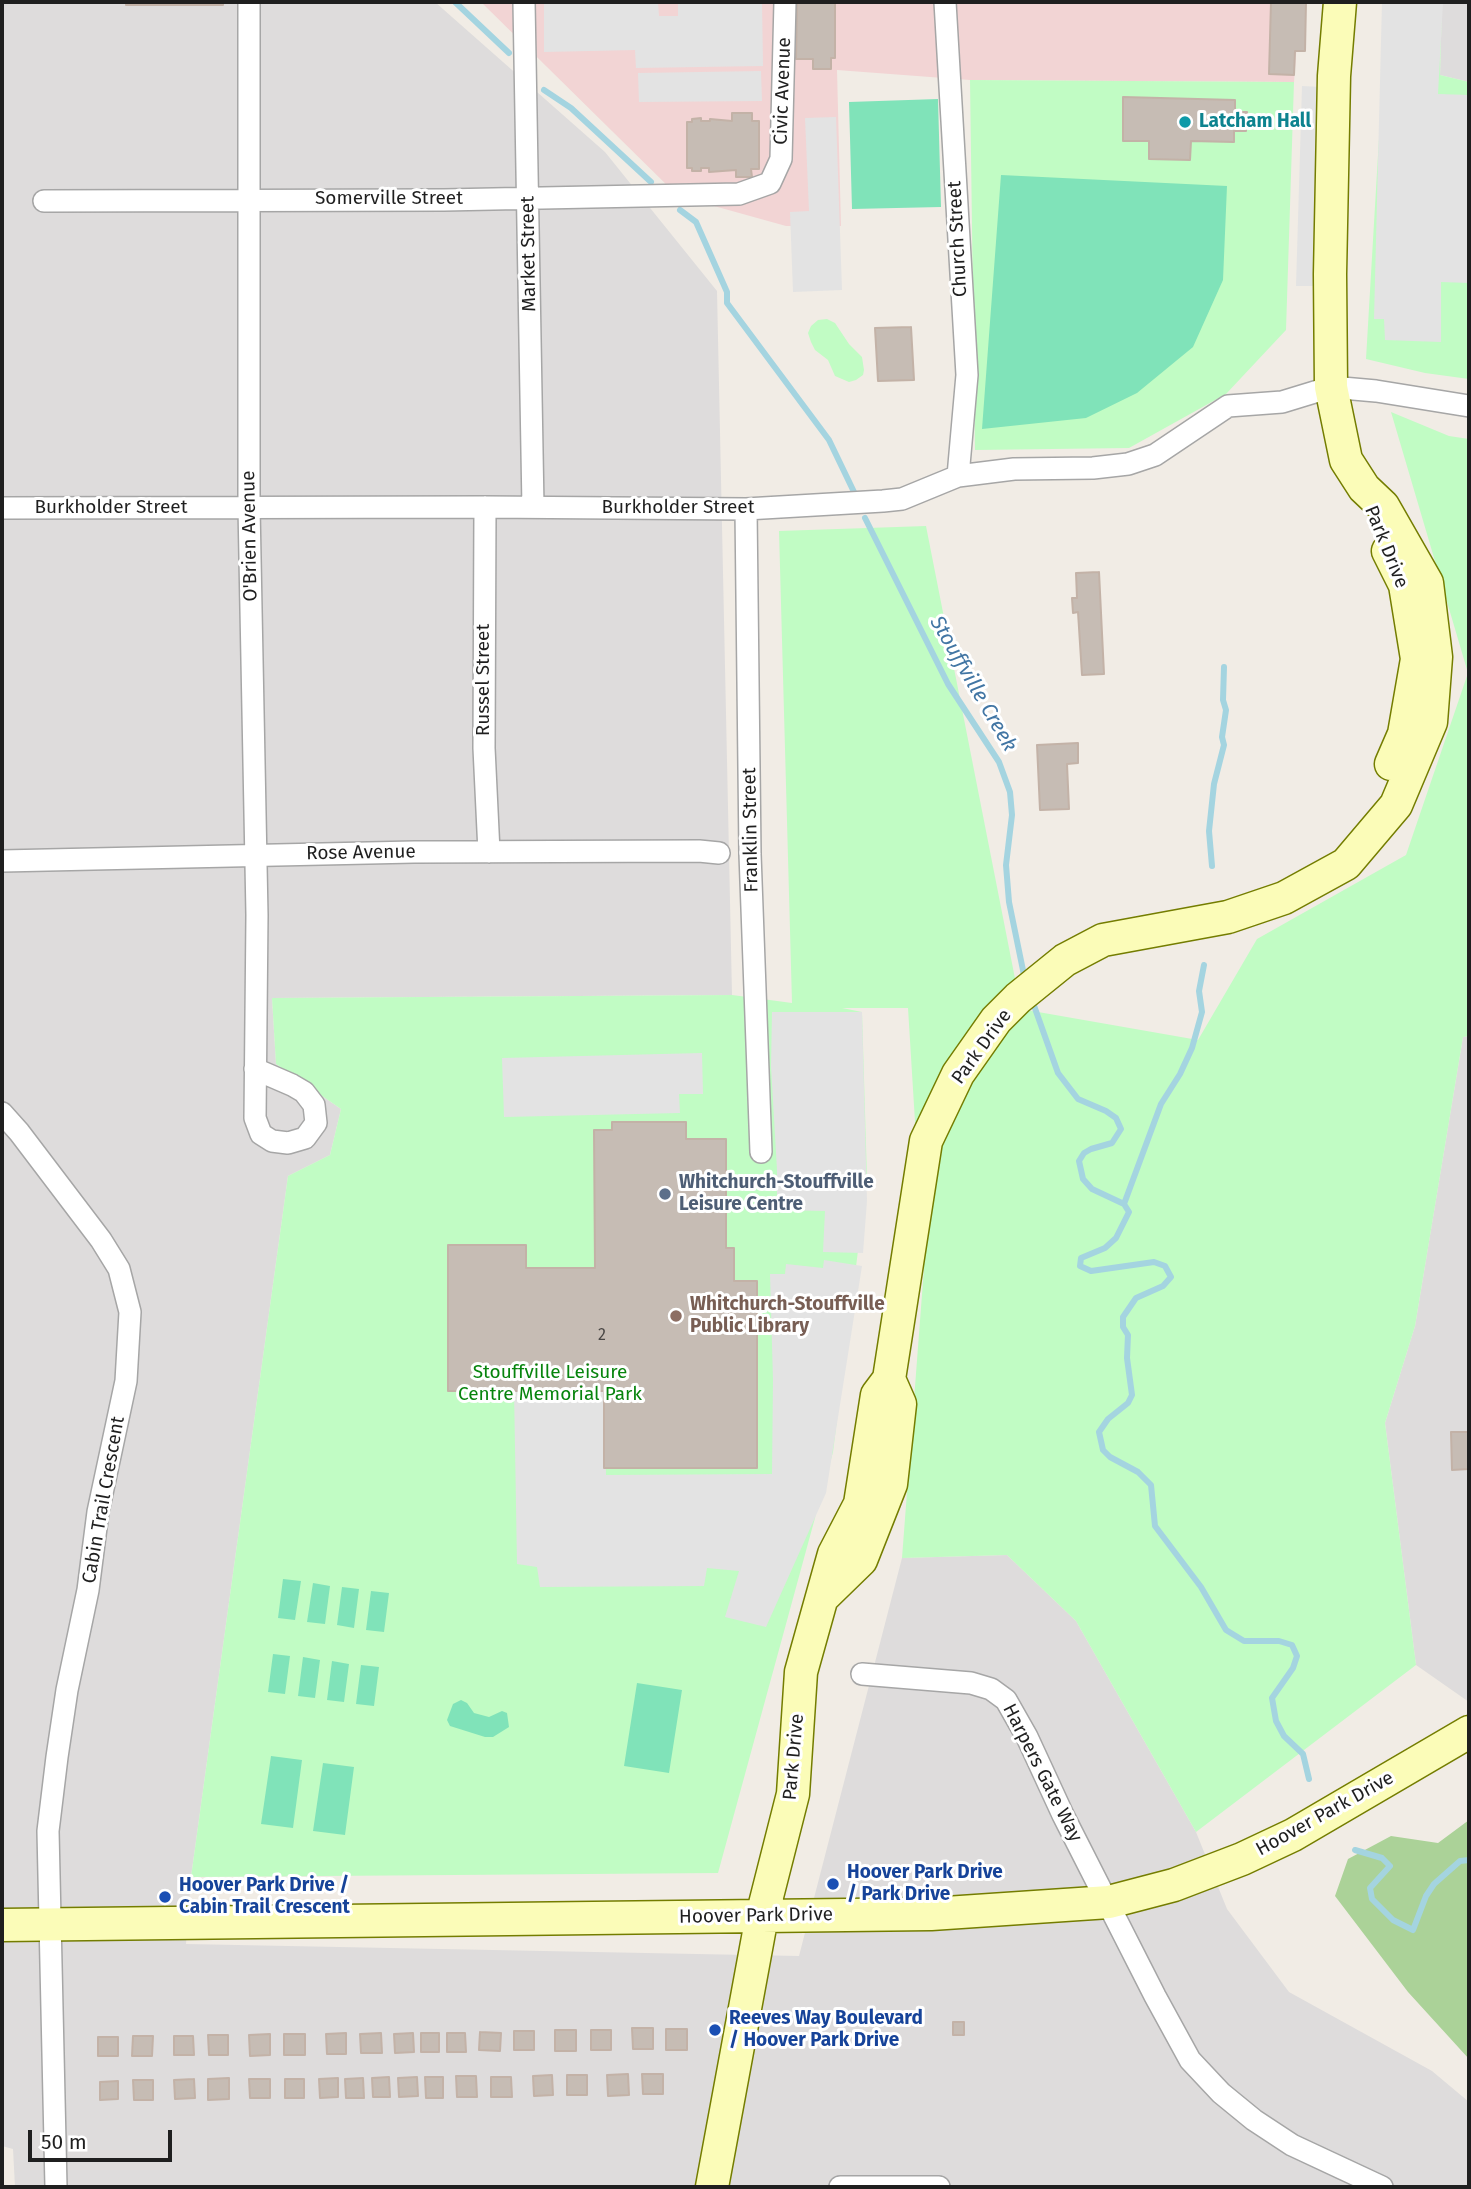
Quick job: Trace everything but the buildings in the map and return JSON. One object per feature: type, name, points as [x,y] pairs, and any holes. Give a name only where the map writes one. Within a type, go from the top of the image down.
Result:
[{"type":"street","name":"O'Brien Avenue","points":[[249,2],[249,507],[256,854],[255,1069]]},
{"type":"street","name":"Market Street","points":[[524,2],[533,507]]},
{"type":"street","name":"Civic Avenue","points":[[735,194],[770,183],[781,159],[785,2]]},
{"type":"street","name":"Church Street","points":[[946,2],[967,375],[958,476]]},
{"type":"street","name":"Park Drive","points":[[712,2187],[762,1916],[793,1794],[801,1672],[823,1597],[861,1560],[891,1483],[900,1404],[889,1379],[926,1141],[958,1074],[996,1020],[1018,998],[1065,960],[1103,940],[1228,917],[1284,898],[1346,864],[1396,805],[1431,722],[1436,657],[1427,583],[1383,506],[1364,488],[1346,460],[1331,387],[1330,274],[1335,76],[1340,2]]},
{"type":"street","name":"Somerville Street","points":[[44,201],[735,194]]},
{"type":"street","name":"Burkholder Street","points":[[2,509],[485,506],[746,509],[892,500],[958,476],[1014,469],[1093,468],[1128,464],[1155,455],[1228,407],[1282,402],[1331,387]]},
{"type":"street","points":[[1331,387],[1376,391],[1469,406]]},
{"type":"street","name":"Russel Street","points":[[485,506],[484,748],[489,852]]},
{"type":"street","name":"Franklin Street","points":[[746,509],[750,854],[761,1152]]},
{"type":"street","name":"Rose Avenue","points":[[2,861],[256,854],[699,850],[719,853]]},
{"type":"street","name":"Cabin Trail Crescent","points":[[2,1113],[101,1240],[119,1269],[130,1312],[126,1381],[98,1512],[88,1590],[67,1690],[48,1831],[56,2187]]},
{"type":"street","name":"Harpers Gate Way","points":[[862,1674],[971,1683],[991,1689],[1006,1700],[1190,2060],[1213,2085],[1254,2120],[1292,2145],[1382,2187]]},
{"type":"street","name":"Hoover Park Drive","points":[[2,1925],[931,1914],[1109,1902],[1174,1885],[1242,1859],[1293,1835],[1469,1732]]},
{"type":"street","points":[[840,2187],[939,2187]]},
{"type":"shaded area","points":[[2,2],[435,2],[605,152],[717,291],[732,995],[272,998],[276,1064],[341,1109],[330,1155],[288,1176],[191,1877],[186,1944],[799,1956],[902,1558],[1007,1555],[1076,1621],[1196,1832],[1227,1909],[1289,1992],[1432,2071],[1469,2102],[1469,2187],[15,2187],[13,2149],[2,2146]]},
{"type":"shaded area","points":[[481,2],[1300,2],[1294,82],[970,80],[837,70],[841,226],[786,226],[678,196]]},
{"type":"shaded area","points":[[544,2],[658,2],[659,16],[678,16],[678,2],[762,2],[763,66],[636,68],[635,50],[544,52]]},
{"type":"shaded area","points":[[1382,2],[1443,2],[1438,94],[1469,95],[1469,283],[1441,282],[1441,342],[1385,340],[1384,319],[1374,319]]},
{"type":"shaded area","points":[[1442,2],[1469,2],[1469,82],[1440,75]]},
{"type":"shaded area","points":[[761,71],[762,101],[639,102],[638,73]]},
{"type":"shaded area","points":[[1302,86],[1321,87],[1315,286],[1296,286]]},
{"type":"shaded area","points":[[836,117],[842,290],[793,292],[790,212],[809,211],[805,118]]},
{"type":"shaded area","points":[[772,1012],[862,1012],[867,1201],[863,1253],[823,1252],[825,1211],[777,1210],[771,1066]]},
{"type":"shaded area","points":[[1469,1036],[1469,1702],[1416,1665],[1385,1423],[1415,1326],[1463,1037]]},
{"type":"shaded area","points":[[702,1053],[703,1094],[679,1094],[680,1113],[504,1117],[502,1058]]},
{"type":"shaded area","points":[[824,1260],[862,1266],[826,1493],[766,1627],[725,1617],[739,1571],[707,1568],[704,1586],[540,1587],[537,1567],[517,1564],[514,1389],[605,1388],[606,1475],[772,1474],[770,1274],[785,1274],[786,1264],[823,1268]]},
{"type":"green space","points":[[1387,2],[1442,2],[1440,75],[1469,82],[1469,379],[1425,373],[1366,359]]},
{"type":"green space","points":[[970,80],[1294,82],[1286,330],[1226,394],[1129,448],[975,450]]},
{"type":"green space","points":[[938,99],[941,207],[852,209],[849,102]]},
{"type":"green space","points":[[1001,175],[1227,186],[1223,280],[1193,347],[1137,393],[1086,418],[982,429]]},
{"type":"green space","points":[[827,319],[835,323],[862,357],[863,375],[856,380],[849,382],[835,376],[828,360],[815,350],[811,342],[808,333],[811,326],[818,320]]},
{"type":"green space","name":"Stouffville Leisure Centre Memorial Park","points":[[1391,412],[1449,436],[1469,439],[1469,1036],[1463,1037],[1415,1326],[1385,1423],[1416,1665],[1196,1832],[1076,1621],[1007,1555],[902,1558],[924,1268],[908,1008],[842,1008],[862,1012],[867,1178],[833,1452],[718,1873],[191,1877],[288,1176],[330,1155],[341,1109],[276,1064],[272,998],[732,995],[792,1003],[779,531],[926,526],[1021,1009],[1198,1040],[1257,939],[1406,855],[1468,673]]},
{"type":"green space","points":[[283,1579],[301,1581],[295,1620],[278,1618]]},
{"type":"green space","points":[[313,1583],[330,1586],[325,1624],[307,1622]]},
{"type":"green space","points":[[342,1587],[359,1589],[354,1628],[337,1625]]},
{"type":"green space","points":[[371,1591],[389,1593],[384,1632],[366,1630]]},
{"type":"green space","points":[[273,1654],[290,1656],[285,1694],[268,1692]]},
{"type":"green space","points":[[303,1657],[320,1660],[315,1698],[298,1696]]},
{"type":"green space","points":[[332,1661],[349,1664],[344,1702],[327,1700]]},
{"type":"green space","points":[[361,1665],[379,1667],[374,1706],[356,1704]]},
{"type":"green space","points":[[637,1683],[682,1690],[669,1773],[624,1766]]},
{"type":"green space","points":[[461,1700],[467,1703],[474,1713],[489,1717],[502,1711],[507,1713],[509,1727],[493,1737],[485,1737],[450,1726],[447,1720],[453,1704]]},
{"type":"green space","points":[[271,1756],[302,1760],[293,1828],[261,1824]]},
{"type":"green space","points":[[323,1763],[354,1767],[345,1835],[313,1831]]},
{"type":"green space","points":[[1469,1820],[1469,2059],[1408,1992],[1335,1896],[1348,1859],[1391,1836],[1438,1843]]},
{"type":"waterway","name":"Stouffville Creek","points":[[455,2],[509,53]]},
{"type":"waterway","name":"Stouffville Creek","points":[[544,90],[571,108],[651,182]]},
{"type":"waterway","name":"Stouffville Creek","points":[[680,210],[696,222],[727,292],[727,303],[829,440],[854,492]]},
{"type":"waterway","name":"Stouffville Creek","points":[[865,518],[948,684],[999,762],[1010,792],[1012,815],[1006,865],[1009,902],[1025,980]]},
{"type":"waterway","points":[[1212,866],[1209,831],[1214,784],[1224,745],[1224,667]]},
{"type":"waterway","points":[[1124,1204],[1161,1104],[1192,1048],[1202,1012],[1199,991],[1204,965]]},
{"type":"waterway","name":"Stouffville Creek","points":[[1032,1000],[1058,1073],[1078,1099],[1106,1111],[1116,1118],[1121,1129],[1112,1143],[1091,1149],[1084,1153],[1079,1161],[1083,1179],[1092,1189],[1124,1204],[1129,1212],[1116,1238],[1105,1248],[1081,1258],[1080,1266],[1091,1271],[1154,1262],[1165,1266],[1171,1277],[1163,1286],[1136,1298],[1123,1317],[1123,1327],[1128,1335],[1127,1358],[1132,1395],[1128,1403],[1108,1419],[1099,1432],[1103,1450],[1110,1457],[1138,1472],[1151,1485],[1155,1526],[1201,1587],[1226,1630],[1244,1641],[1279,1641],[1292,1645],[1297,1656],[1293,1668],[1272,1698],[1276,1721],[1284,1736],[1303,1754],[1309,1779]]},
{"type":"waterway","name":"Stouffville Creek","points":[[1355,1850],[1382,1858],[1390,1866],[1370,1888],[1372,1899],[1393,1920],[1413,1930],[1426,1896],[1434,1884],[1460,1861],[1469,1860]]},
{"type":"place","name":"Latcham Hall","points":[[1185,122]]},
{"type":"place","name":"Whitchurch-Stouffville Leisure Centre","points":[[665,1194]]},
{"type":"place","name":"Whitchurch-Stouffville Public Library","points":[[676,1316]]},
{"type":"place","name":"Hoover Park Drive / Park Drive","points":[[833,1884]]},
{"type":"place","name":"Hoover Park Drive / Cabin Trail Crescent","points":[[165,1897]]},
{"type":"place","name":"Reeves Way Boulevard / Hoover Park Drive","points":[[715,2030]]}]
